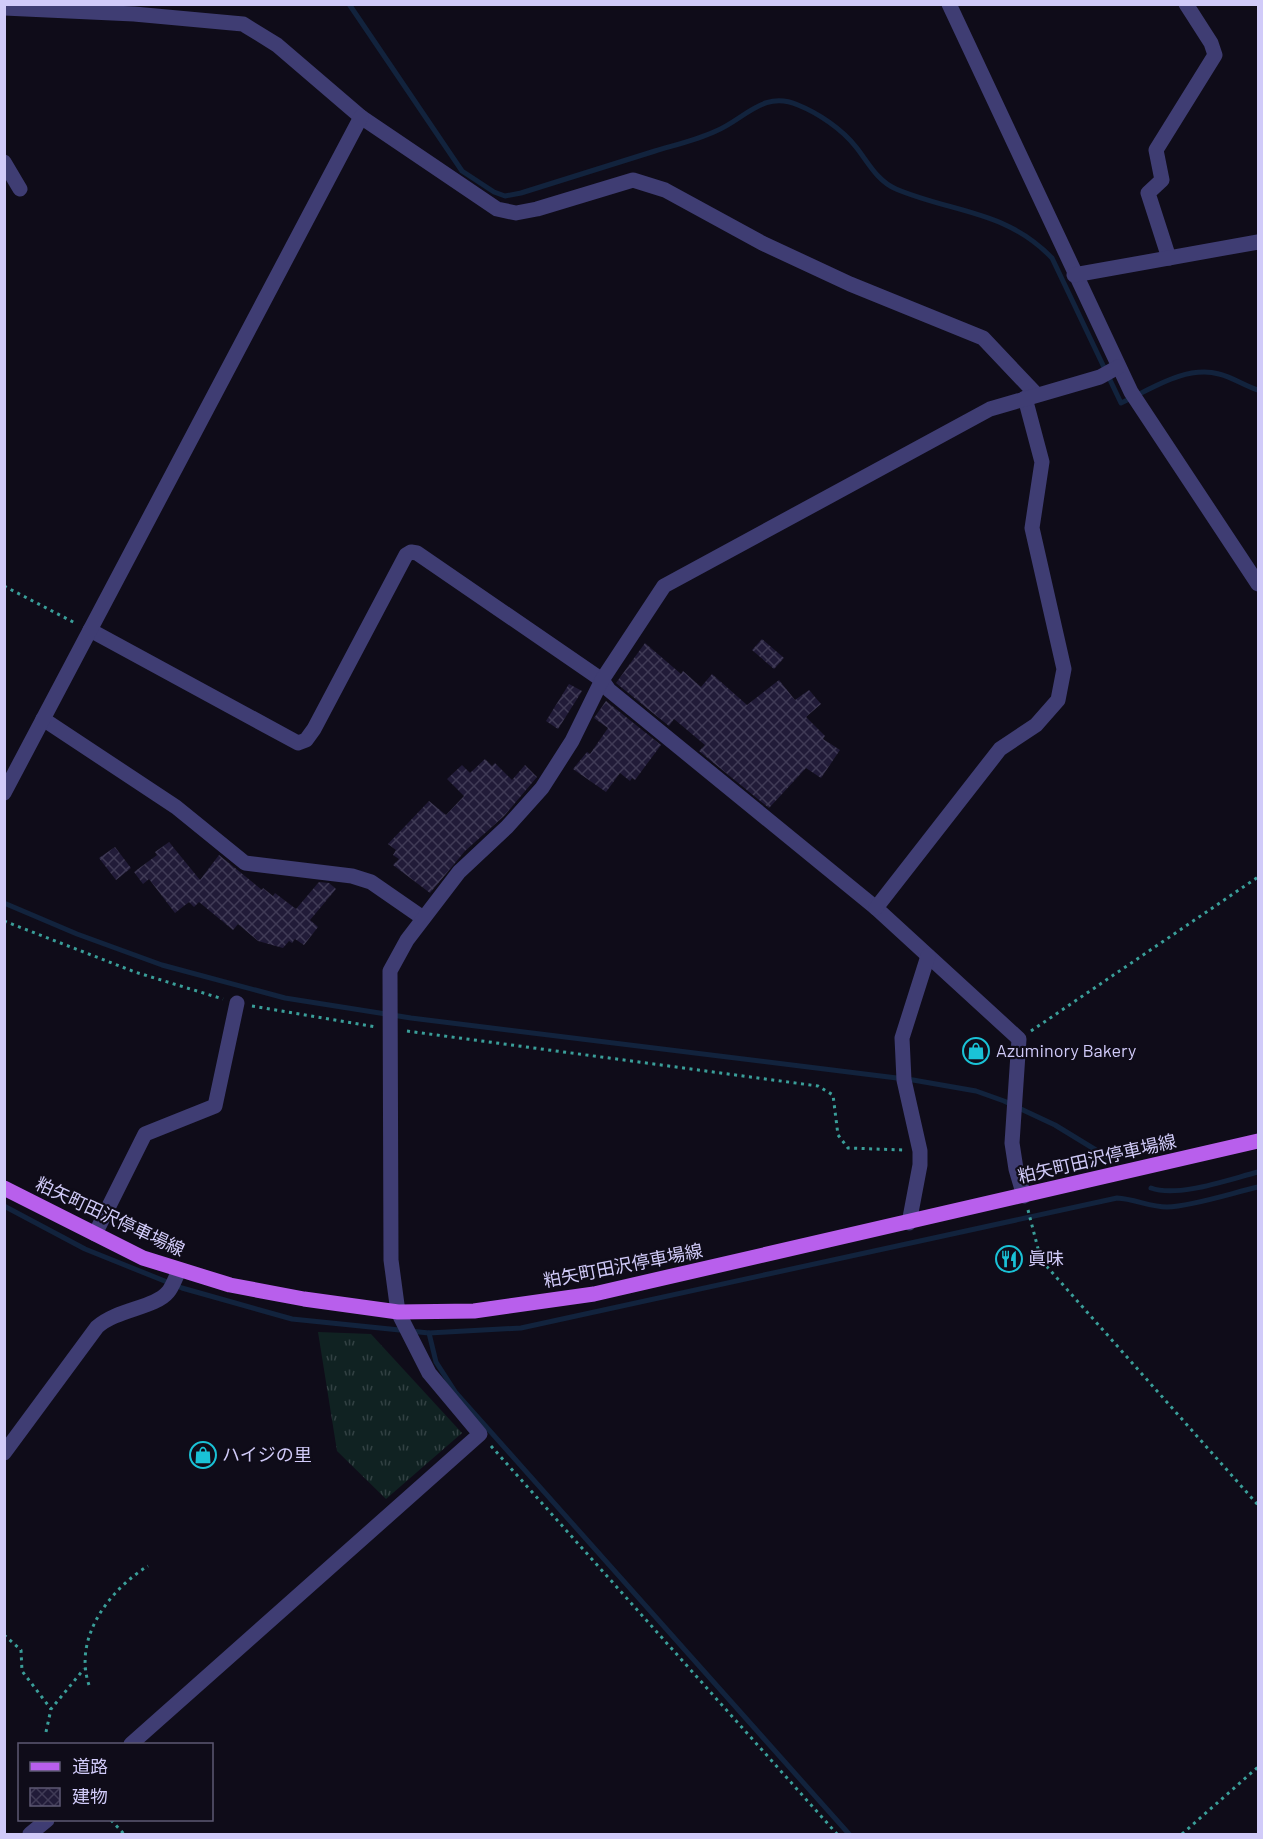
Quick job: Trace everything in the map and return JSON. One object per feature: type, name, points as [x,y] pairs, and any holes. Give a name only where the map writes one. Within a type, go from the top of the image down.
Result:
[{"type":"main road","name":"粕矢町田沢停車場線","points":[[4,1188],[143,1258],[178,1271],[230,1285],[304,1299],[398,1312],[474,1311],[594,1294],[909,1223],[1026,1203],[1258,1141]]},
{"type":"street","points":[[949,4],[1074,275],[1110,372],[1131,392],[1258,584]]},
{"type":"street","points":[[1169,258],[1148,194],[1162,180],[1156,150],[1215,55],[1211,43],[1186,4]]},
{"type":"street","points":[[4,8],[134,14],[243,24],[277,45],[361,117],[497,209],[516,213],[537,209],[633,180],[665,190],[762,243],[850,284],[983,338],[1030,396],[1042,462],[1032,528],[1064,669],[1058,700],[1036,725],[1000,749],[876,908]]},
{"type":"street","points":[[4,793],[361,117]]},
{"type":"street","points":[[4,162],[20,189]]},
{"type":"street","points":[[1074,275],[1258,242]]},
{"type":"street","points":[[132,1743],[480,1434],[429,1373],[398,1312],[392,1260],[390,971],[395,958],[423,918],[459,872],[507,827],[542,788],[572,741],[602,680],[664,586],[990,409],[1110,372]]},
{"type":"street","points":[[90,630],[298,743],[306,740],[314,729],[406,555],[411,552],[417,553],[602,680],[609,690],[876,908],[1019,1039],[1013,1118],[1014,1158],[1026,1203]]},
{"type":"street","points":[[43,719],[176,807],[245,863],[352,876],[371,882],[423,918]]},
{"type":"street","points":[[909,1223],[920,1165],[920,1150],[903,1067],[902,1038],[928,956]]},
{"type":"street","points":[[95,1234],[145,1134],[215,1106],[237,1003]]},
{"type":"street","points":[[4,1453],[97,1327],[107,1318],[157,1301],[167,1294],[178,1271]]},
{"type":"street","points":[[30,1834],[46,1821]]},
{"type":"path","points":[[4,586],[90,630]]},
{"type":"path","points":[[1019,1039],[1258,877]]},
{"type":"path","points":[[4,921],[135,972],[237,1003],[312,1018],[818,1086],[833,1095],[838,1135],[848,1148],[920,1150]]},
{"type":"path","points":[[1026,1203],[1041,1260],[1258,1505]]},
{"type":"path","points":[[480,1434],[837,1834]]},
{"type":"path","points":[[46,1732],[51,1708],[84,1670],[94,1624],[106,1604],[119,1588],[148,1566]]},
{"type":"path","points":[[4,1635],[21,1650],[22,1671],[51,1708]]},
{"type":"path","points":[[84,1670],[89,1685]]},
{"type":"path","points":[[1182,1834],[1258,1767]]},
{"type":"path","points":[[112,1821],[124,1834]]},
{"type":"green space","points":[[318,1332],[371,1334],[462,1433],[386,1499],[337,1451]]},
{"type":"building","points":[[762,639],[784,658],[774,669],[752,650]]},
{"type":"building","points":[[645,643],[681,674],[683,671],[701,687],[712,674],[747,705],[779,680],[795,700],[809,690],[821,704],[806,717],[825,736],[823,739],[840,750],[821,778],[806,768],[769,808],[699,751],[705,745],[674,719],[669,726],[616,683]]},
{"type":"building","points":[[569,684],[582,691],[558,729],[546,721]]},
{"type":"building","points":[[606,701],[661,745],[635,780],[632,778],[630,781],[620,773],[606,792],[573,769],[587,752],[590,754],[608,728],[594,718]]},
{"type":"building","points":[[485,759],[492,766],[495,763],[512,780],[525,765],[537,777],[504,816],[465,851],[430,893],[393,865],[399,859],[393,855],[396,850],[388,844],[429,801],[446,815],[464,796],[447,779],[462,765],[470,773]]},
{"type":"building","points":[[169,842],[200,880],[219,855],[262,890],[263,888],[273,896],[275,893],[296,909],[319,882],[329,883],[336,889],[310,920],[318,927],[304,945],[295,939],[292,943],[289,941],[283,948],[258,941],[238,924],[233,930],[199,902],[194,907],[189,902],[175,913],[149,879],[143,884],[134,872],[157,855],[155,852]]},
{"type":"building","points":[[115,847],[131,868],[116,880],[99,858]]},
{"type":"waterway","points":[[349,4],[462,171],[494,192],[505,196],[521,193],[686,142],[716,131],[764,103],[786,101],[814,112],[837,128],[889,186],[917,197],[997,221],[1034,242],[1052,258],[1121,403],[1168,380],[1193,373],[1219,374],[1258,390]]},
{"type":"waterway","points":[[4,903],[77,934],[162,965],[285,998],[411,1018],[913,1080],[976,1091],[1004,1101],[1055,1125],[1109,1158]]},
{"type":"waterway","points":[[1151,1188],[1175,1191],[1189,1189],[1258,1172]]},
{"type":"waterway","points":[[4,1206],[85,1249],[182,1288],[292,1319],[429,1333],[521,1328],[1117,1198],[1167,1207],[1200,1202],[1258,1187]]},
{"type":"waterway","points":[[429,1333],[436,1362],[456,1393],[849,1834]]},
{"type":"place","name":"Azuminory Bakery","points":[[976,1051]]},
{"type":"place","name":"眞味","points":[[1009,1259]]},
{"type":"place","name":"ハイジの里","points":[[203,1455]]}]
